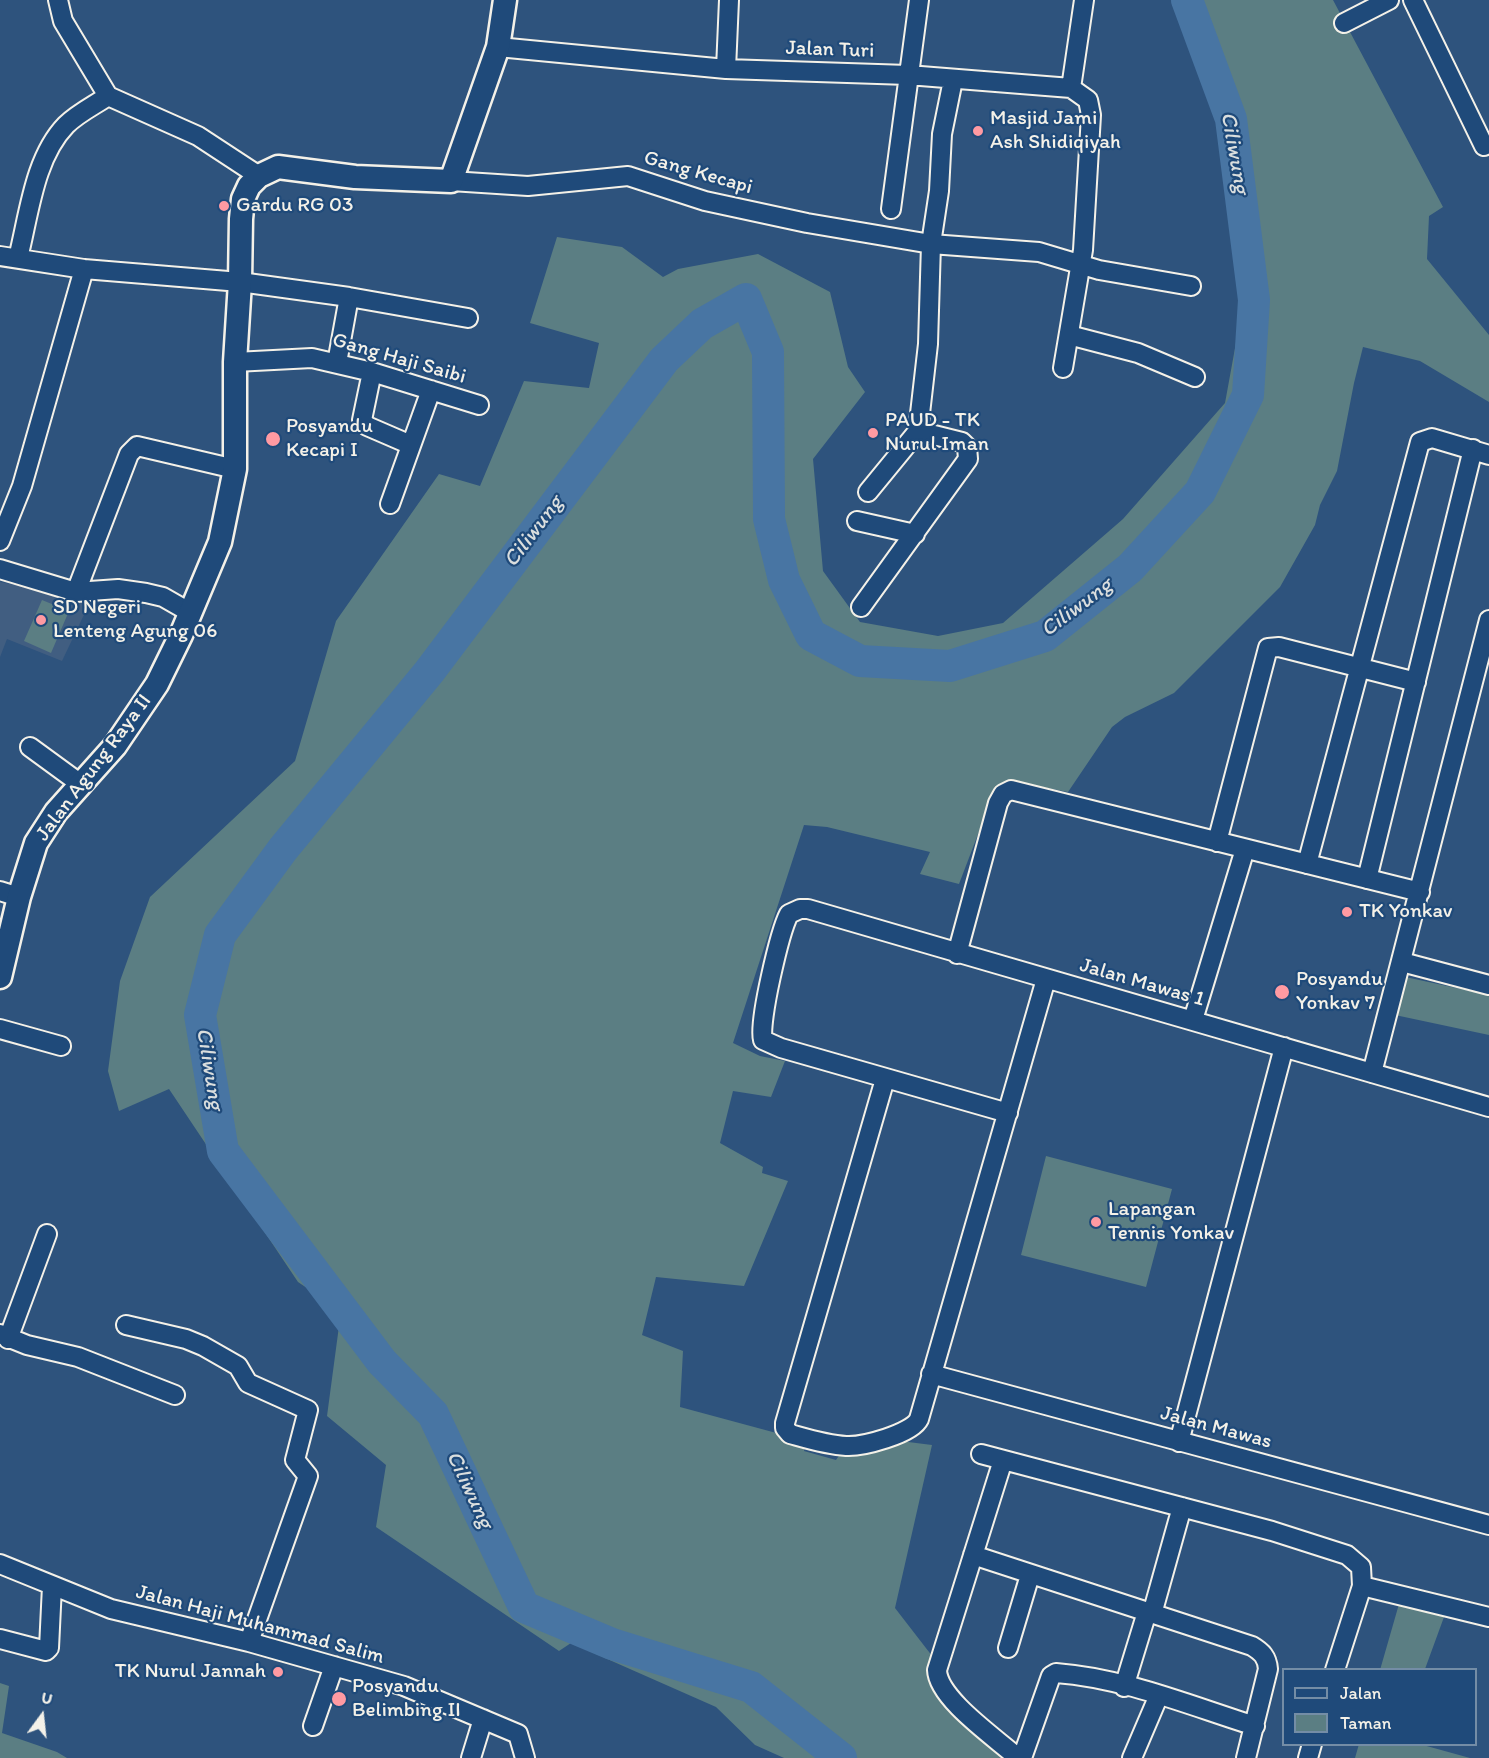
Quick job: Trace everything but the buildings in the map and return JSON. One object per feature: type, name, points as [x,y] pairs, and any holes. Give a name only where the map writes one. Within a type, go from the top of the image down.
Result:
[{"type":"street","points":[[58,0],[63,21],[108,96],[198,136],[259,176],[278,167],[289,167],[355,177],[451,182],[498,47],[505,0]]},
{"type":"street","points":[[726,69],[729,0]]},
{"type":"street","points":[[891,209],[919,0]]},
{"type":"street","points":[[1063,368],[1087,214],[1090,115],[1088,100],[1071,88],[1084,0]]},
{"type":"street","points":[[1344,23],[1389,0]]},
{"type":"street","points":[[1413,0],[1484,146]]},
{"type":"street","name":"Jalan Turi","points":[[498,47],[726,69],[908,75],[1071,88]]},
{"type":"street","points":[[868,492],[918,431],[928,344],[931,244],[939,191],[942,134],[953,80]]},
{"type":"street","points":[[18,258],[44,160],[58,134],[69,122],[108,96]]},
{"type":"street","name":"Jalan Agung Raya II","points":[[0,977],[9,894],[41,834],[56,812],[115,746],[157,684],[220,542],[235,469],[235,362],[240,282],[240,219],[243,199],[249,186],[259,176]]},
{"type":"street","name":"Gang Kecapi","points":[[451,182],[528,186],[628,176],[705,201],[748,212],[931,244],[1039,252],[1080,265],[1191,286]]},
{"type":"street","points":[[0,256],[84,269],[240,282],[349,297],[468,318]]},
{"type":"street","points":[[0,541],[22,486],[84,269]]},
{"type":"street","points":[[337,363],[349,297]]},
{"type":"street","points":[[1069,335],[1138,353],[1195,377]]},
{"type":"street","name":"Gang Haji Saibi","points":[[235,362],[312,358],[372,372],[479,405]]},
{"type":"street","points":[[372,372],[362,420],[367,426],[411,445]]},
{"type":"street","points":[[390,504],[431,390]]},
{"type":"street","points":[[861,607],[967,463],[969,454],[962,442],[918,431]]},
{"type":"street","points":[[1307,864],[1420,442],[1432,438],[1481,452],[1416,682],[1367,879]]},
{"type":"street","points":[[76,592],[129,454],[137,446],[235,469]]},
{"type":"street","points":[[857,521],[915,534]]},
{"type":"street","points":[[0,569],[76,592],[118,589],[146,593],[163,597],[190,613]]},
{"type":"street","points":[[1372,1073],[1489,620]]},
{"type":"street","points":[[1216,842],[1266,650],[1272,646],[1279,647],[1416,682]]},
{"type":"street","points":[[30,747],[82,785]]},
{"type":"street","points":[[957,954],[998,803],[1006,791],[1017,790],[1420,892]]},
{"type":"street","points":[[1193,1020],[1245,849]]},
{"type":"street","name":"Jalan Mawas 1","points":[[885,1079],[770,1045],[763,1040],[761,1032],[763,1013],[786,920],[794,910],[808,909],[1489,1107]]},
{"type":"street","points":[[1402,962],[1489,985]]},
{"type":"street","points":[[1008,1113],[885,1079],[785,1428],[790,1434],[843,1446],[900,1434],[917,1424],[1008,1113],[1046,979]]},
{"type":"street","points":[[0,1029],[61,1046]]},
{"type":"street","points":[[1179,1442],[1284,1047]]},
{"type":"street","points":[[47,1234],[4,1336],[78,1357],[176,1395]]},
{"type":"street","points":[[126,1325],[186,1339],[203,1346],[238,1366],[248,1383],[308,1410],[295,1460],[308,1476],[249,1642]]},
{"type":"street","name":"Jalan Mawas","points":[[931,1374],[1489,1525]]},
{"type":"street","points":[[981,1454],[1272,1530],[1347,1556],[1361,1567],[1362,1586],[1336,1668]]},
{"type":"street","points":[[1003,1460],[937,1670],[937,1678],[952,1700],[1018,1758]]},
{"type":"street","points":[[1124,1687],[1150,1613],[1182,1507]]},
{"type":"street","points":[[973,1555],[1252,1646],[1261,1652],[1267,1660],[1268,1669],[1246,1758]]},
{"type":"street","name":"Jalan Haji Muhammad Salim","points":[[0,1564],[111,1609],[249,1642],[404,1686],[518,1734],[525,1758]]},
{"type":"street","points":[[1008,1648],[1030,1575]]},
{"type":"street","points":[[0,1639],[46,1651],[49,1648],[52,1586]]},
{"type":"street","points":[[1362,1586],[1489,1617]]},
{"type":"street","points":[[313,1726],[334,1666]]},
{"type":"street","points":[[1022,1758],[1053,1674],[1093,1678],[1159,1695],[1255,1726]]},
{"type":"street","points":[[1132,1758],[1159,1695]]},
{"type":"street","points":[[471,1758],[483,1719]]},
{"type":"shaded area","name":"SD Negeri Lenteng Agung 06","points":[[0,582],[91,600],[62,661],[7,639],[0,657]]},
{"type":"green space","points":[[1178,0],[1333,0],[1443,207],[1429,216],[1427,259],[1489,335],[1489,402],[1420,361],[1363,347],[1337,471],[1320,505],[1315,525],[1280,587],[1174,693],[1125,717],[1112,727],[1068,792],[1042,787],[1035,794],[988,808],[959,884],[920,874],[930,852],[827,827],[804,825],[733,1043],[760,1056],[785,1061],[771,1097],[733,1091],[720,1143],[763,1167],[762,1173],[788,1181],[744,1286],[656,1277],[642,1335],[683,1351],[680,1407],[806,1441],[804,1451],[836,1460],[853,1435],[932,1445],[895,1608],[1011,1758],[784,1758],[755,1745],[716,1707],[571,1643],[559,1651],[376,1527],[386,1465],[327,1416],[341,1311],[298,1282],[169,1089],[119,1111],[108,1071],[120,981],[150,897],[295,761],[336,621],[439,474],[480,486],[524,381],[589,388],[599,343],[530,323],[557,237],[622,247],[663,277],[678,269],[758,254],[830,292],[848,367],[865,392],[813,459],[823,571],[860,622],[938,636],[1003,623],[1123,519],[1225,403],[1246,288],[1243,181]]},
{"type":"green space","points":[[42,600],[69,611],[51,653],[24,641]]},
{"type":"green space","points":[[1396,975],[1489,995],[1489,1035],[1395,1015]]},
{"type":"green space","name":"Lapangan Tennis Yonkav","points":[[1046,1156],[1172,1189],[1146,1287],[1021,1255]]},
{"type":"green space","points":[[1399,1604],[1444,1617],[1425,1668],[1381,1668]]},
{"type":"green space","points":[[0,1683],[9,1686],[2,1733],[57,1752],[67,1758],[0,1758]]},
{"type":"green space","points":[[1358,1746],[1427,1746],[1470,1758],[1355,1758]]},
{"type":"waterway","name":"Ciliwung","points":[[841,1758],[751,1687],[612,1644],[524,1607],[433,1414],[382,1362],[223,1151],[200,1015],[220,935],[283,849],[429,672],[664,360],[702,324],[746,299],[768,352],[769,519],[784,580],[811,635],[860,661],[950,666],[1045,636],[1130,568],[1200,492],[1248,395],[1254,300],[1231,119],[1187,0]]},
{"type":"place","name":"Masjid Jami Ash Shidiqiyah","points":[[978,131]]},
{"type":"place","name":"Gardu RG 03","points":[[224,206]]},
{"type":"place","name":"PAUD - TK Nurul Iman","points":[[873,433]]},
{"type":"place","name":"Posyandu Kecapi I","points":[[273,439]]},
{"type":"place","name":"SD Negeri Lenteng Agung 06","points":[[41,620]]},
{"type":"place","name":"TK Yonkav","points":[[1347,912]]},
{"type":"place","name":"Posyandu Yonkav 7","points":[[1282,992]]},
{"type":"place","name":"Lapangan Tennis Yonkav","points":[[1096,1222]]},
{"type":"place","name":"TK Nurul Jannah","points":[[278,1672]]},
{"type":"place","name":"Posyandu Belimbing II","points":[[339,1699]]}]
